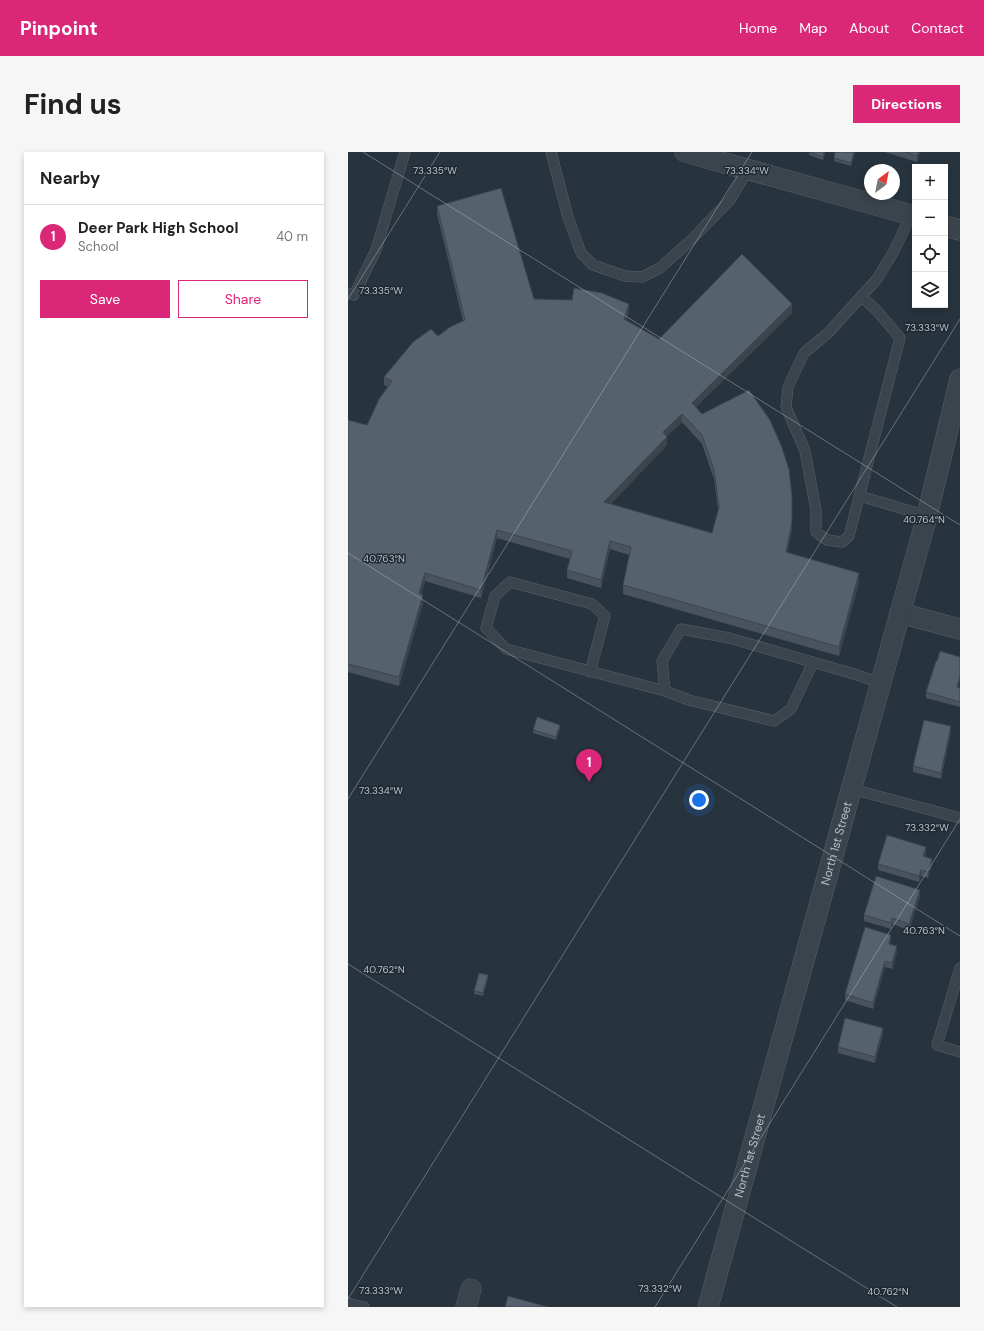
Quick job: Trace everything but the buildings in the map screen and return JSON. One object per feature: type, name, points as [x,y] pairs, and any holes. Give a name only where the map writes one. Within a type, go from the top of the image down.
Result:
[{"type":"street","points":[[685,152],[912,216]]},
{"type":"street","points":[[948,227],[960,230]]},
{"type":"street","name":"North 1st Street","points":[[708,1307],[927,516],[960,379]]},
{"type":"street","points":[[900,613],[960,629]]},
{"type":"lane","points":[[348,294],[354,295],[376,250],[405,152]]},
{"type":"lane","points":[[551,152],[568,217],[581,254],[593,265],[625,276],[642,277],[660,268],[690,241],[730,200],[748,170]]},
{"type":"lane","points":[[861,296],[878,312],[900,338],[850,536],[842,542],[827,540],[816,532],[816,510],[805,451],[786,407],[788,387],[804,353],[828,333],[861,296],[877,279],[912,218]]},
{"type":"lane","points":[[860,496],[927,516]]},
{"type":"lane","points":[[590,672],[605,616],[592,604],[510,582],[495,596],[486,628],[506,649],[590,672],[665,691],[688,700],[774,721],[791,709],[813,662]]},
{"type":"lane","points":[[665,691],[662,661],[681,629],[729,638],[881,683]]},
{"type":"lane","points":[[852,789],[960,818]]},
{"type":"lane","points":[[960,968],[958,985],[937,1045],[960,1052]]},
{"type":"lane","points":[[348,1302],[364,1307]]},
{"type":"place","name":"Deer Park High School","points":[[589,782]]}]
